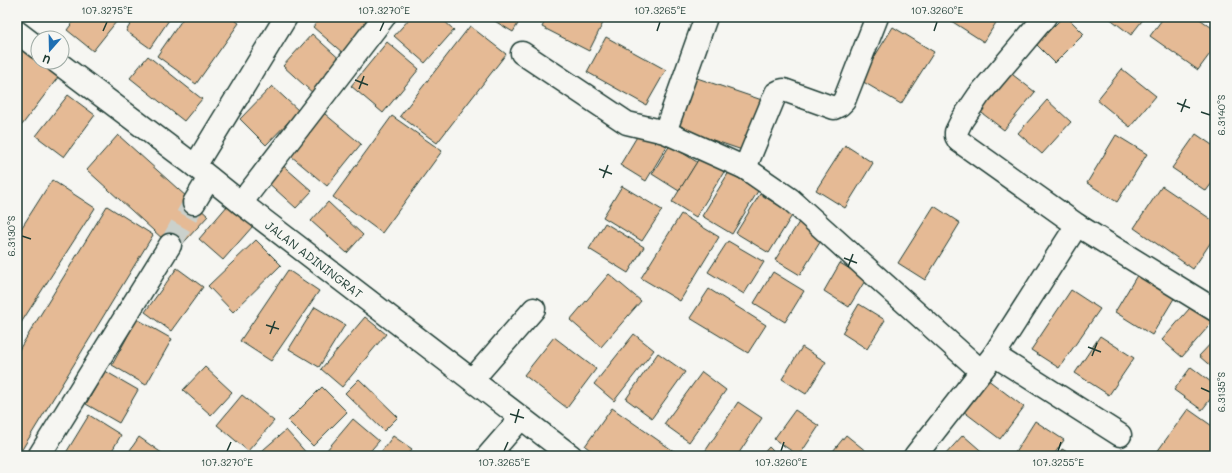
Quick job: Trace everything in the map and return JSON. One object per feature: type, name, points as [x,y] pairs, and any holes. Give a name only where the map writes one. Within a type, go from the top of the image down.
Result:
[{"type":"street","points":[[194,203],[202,172],[286,17]]},
{"type":"street","points":[[241,203],[384,17]]},
{"type":"street","points":[[664,132],[706,17]]},
{"type":"street","points":[[745,168],[776,93],[784,90],[834,108],[844,101],[877,17]]},
{"type":"street","points":[[1045,17],[979,95],[962,120],[956,132],[956,136],[959,140],[1076,225],[1215,310]]},
{"type":"street","points":[[18,34],[30,42]]},
{"type":"street","points":[[522,53],[627,123],[664,132],[745,168],[790,199],[987,363],[1120,435]]},
{"type":"street","name":"JALAN ADININGRAT","points":[[68,70],[570,456]]},
{"type":"street","points":[[915,456],[987,363],[1076,225]]},
{"type":"street","points":[[39,456],[170,245]]},
{"type":"street","points":[[472,380],[534,309]]},
{"type":"street","points":[[488,456],[521,418]]},
{"type":"building","points":[[77,17],[120,17],[93,51],[70,32],[70,30],[67,30]]},
{"type":"building","points":[[135,17],[171,17],[150,48],[126,31]]},
{"type":"building","points":[[184,17],[230,17],[239,23],[196,84],[157,56]]},
{"type":"building","points":[[321,17],[373,17],[343,53],[313,27]]},
{"type":"building","points":[[411,17],[440,17],[454,30],[425,63],[394,36]]},
{"type":"building","points":[[488,17],[522,17],[513,32]]},
{"type":"building","points":[[547,17],[606,17],[589,51],[542,27]]},
{"type":"building","points":[[945,17],[991,17],[997,21],[984,42]]},
{"type":"building","points":[[1063,17],[1067,17],[1084,34],[1055,63],[1036,44]]},
{"type":"building","points":[[1108,17],[1145,17],[1131,35]]},
{"type":"building","points":[[1164,17],[1197,17],[1215,30],[1215,47],[1198,70],[1150,36]]},
{"type":"building","points":[[470,26],[506,54],[437,143],[400,116]]},
{"type":"building","points":[[893,27],[934,52],[901,104],[860,80]]},
{"type":"building","points":[[312,34],[344,63],[315,95],[283,66]]},
{"type":"building","points":[[606,37],[666,70],[646,105],[587,72]]},
{"type":"building","points":[[387,42],[419,69],[383,113],[351,86]]},
{"type":"building","points":[[24,44],[30,48],[30,70],[59,70],[62,72],[22,125],[17,122],[17,54]]},
{"type":"building","points":[[148,56],[202,99],[184,121],[130,78]]},
{"type":"building","points":[[1004,68],[1035,92],[1004,130],[974,107]]},
{"type":"building","points":[[1122,69],[1156,96],[1130,127],[1097,100]]},
{"type":"building","points":[[694,77],[762,100],[745,151],[678,128]]},
{"type":"building","points":[[272,86],[299,111],[266,145],[240,119]]},
{"type":"building","points":[[68,95],[95,115],[64,157],[36,136]]},
{"type":"building","points":[[1047,100],[1071,122],[1042,154],[1018,133]]},
{"type":"building","points":[[1215,108],[1215,119],[1210,115]]},
{"type":"building","points":[[319,109],[361,144],[327,186],[285,151]]},
{"type":"building","points":[[392,116],[442,151],[382,233],[333,197]]},
{"type":"building","points":[[641,130],[667,146],[646,181],[620,165]]},
{"type":"building","points":[[1196,134],[1215,147],[1215,179],[1206,191],[1172,168]]},
{"type":"building","points":[[118,135],[208,216],[176,251],[87,170]]},
{"type":"building","points":[[1116,135],[1147,154],[1117,202],[1087,183]]},
{"type":"building","points":[[670,145],[697,162],[679,191],[652,174]]},
{"type":"building","points":[[845,145],[873,163],[845,208],[816,190]]},
{"type":"building","points":[[703,152],[727,167],[696,217],[672,202]]},
{"type":"building","points":[[279,162],[312,191],[296,208],[264,179]]},
{"type":"building","points":[[729,172],[758,191],[732,234],[702,216]]},
{"type":"building","points":[[52,180],[95,208],[17,329],[17,235]]},
{"type":"building","points":[[622,186],[662,210],[642,241],[603,217]]},
{"type":"building","points":[[1162,186],[1215,222],[1215,236],[1193,269],[1134,228]]},
{"type":"building","points":[[760,194],[793,214],[769,253],[736,233]]},
{"type":"building","points":[[328,202],[363,235],[347,253],[311,221]]},
{"type":"building","points":[[228,205],[253,226],[223,260],[199,239]]},
{"type":"building","points":[[107,206],[153,235],[17,456],[17,353]]},
{"type":"building","points":[[934,206],[960,223],[925,280],[898,263]]},
{"type":"building","points":[[681,214],[719,237],[680,301],[641,278]]},
{"type":"building","points":[[801,219],[825,234],[800,275],[775,260]]},
{"type":"building","points":[[605,223],[644,247],[628,273],[589,249]]},
{"type":"building","points":[[256,240],[281,265],[233,312],[208,286]]},
{"type":"building","points":[[728,241],[764,262],[744,294],[708,272]]},
{"type":"building","points":[[840,263],[866,279],[849,307],[824,291]]},
{"type":"building","points":[[177,268],[203,287],[171,331],[145,312]]},
{"type":"building","points":[[288,270],[319,291],[271,361],[240,341]]},
{"type":"building","points":[[773,272],[804,291],[785,322],[754,303]]},
{"type":"building","points":[[1139,272],[1176,295],[1152,335],[1115,312]]},
{"type":"building","points":[[609,274],[641,301],[601,347],[570,320]]},
{"type":"building","points":[[709,289],[766,325],[748,353],[690,318]]},
{"type":"building","points":[[1071,290],[1100,309],[1059,368],[1031,350]]},
{"type":"building","points":[[1196,301],[1215,319],[1182,357],[1162,340]]},
{"type":"building","points":[[859,304],[885,320],[867,349],[842,333]]},
{"type":"building","points":[[315,307],[345,325],[319,367],[289,349]]},
{"type":"building","points":[[365,317],[386,334],[342,387],[321,369]]},
{"type":"building","points":[[137,319],[172,339],[146,385],[112,365]]},
{"type":"building","points":[[634,334],[654,350],[614,401],[594,384]]},
{"type":"building","points":[[1100,336],[1134,358],[1109,395],[1075,373]]},
{"type":"building","points":[[554,337],[596,369],[567,408],[524,375]]},
{"type":"building","points":[[1215,339],[1215,370],[1199,356]]},
{"type":"building","points":[[802,347],[826,362],[806,394],[782,379]]},
{"type":"building","points":[[658,353],[685,372],[652,418],[626,399]]},
{"type":"building","points":[[205,367],[232,392],[211,415],[183,390]]},
{"type":"building","points":[[1191,367],[1215,385],[1215,393],[1202,410],[1174,390]]},
{"type":"building","points":[[105,371],[138,390],[119,423],[86,404]]},
{"type":"building","points":[[702,372],[726,390],[689,442],[664,424]]},
{"type":"building","points":[[983,376],[1024,407],[1000,439],[959,408]]},
{"type":"building","points":[[359,379],[398,417],[384,431],[345,393]]},
{"type":"building","points":[[322,387],[347,412],[313,446],[288,421]]},
{"type":"building","points":[[242,395],[274,421],[248,451],[217,425]]},
{"type":"building","points":[[738,402],[762,418],[737,456],[702,456]]},
{"type":"building","points":[[612,408],[675,452],[672,456],[598,456],[585,446]]},
{"type":"building","points":[[1188,409],[1215,428],[1214,456],[1154,456]]},
{"type":"building","points":[[795,410],[819,426],[799,456],[774,439]]},
{"type":"building","points":[[89,415],[121,435],[109,456],[64,456]]},
{"type":"building","points":[[353,419],[379,441],[366,456],[332,456],[326,451]]},
{"type":"building","points":[[1035,421],[1064,440],[1053,456],[1013,456]]},
{"type":"building","points":[[286,430],[309,456],[256,456]]},
{"type":"building","points":[[846,435],[872,456],[829,456]]},
{"type":"building","points":[[963,435],[987,456],[944,456]]},
{"type":"building","points":[[393,436],[412,449],[407,456],[378,456]]},
{"type":"building","points":[[139,437],[166,456],[126,456]]},
{"type":"building","points":[[500,445],[518,456],[494,456]]},
{"type":"building","points":[[769,447],[778,456],[761,456]]},
{"type":"building","points":[[1062,449],[1074,456],[1058,456]]},
{"type":"tunnel","points":[[170,245],[194,203]]}]
